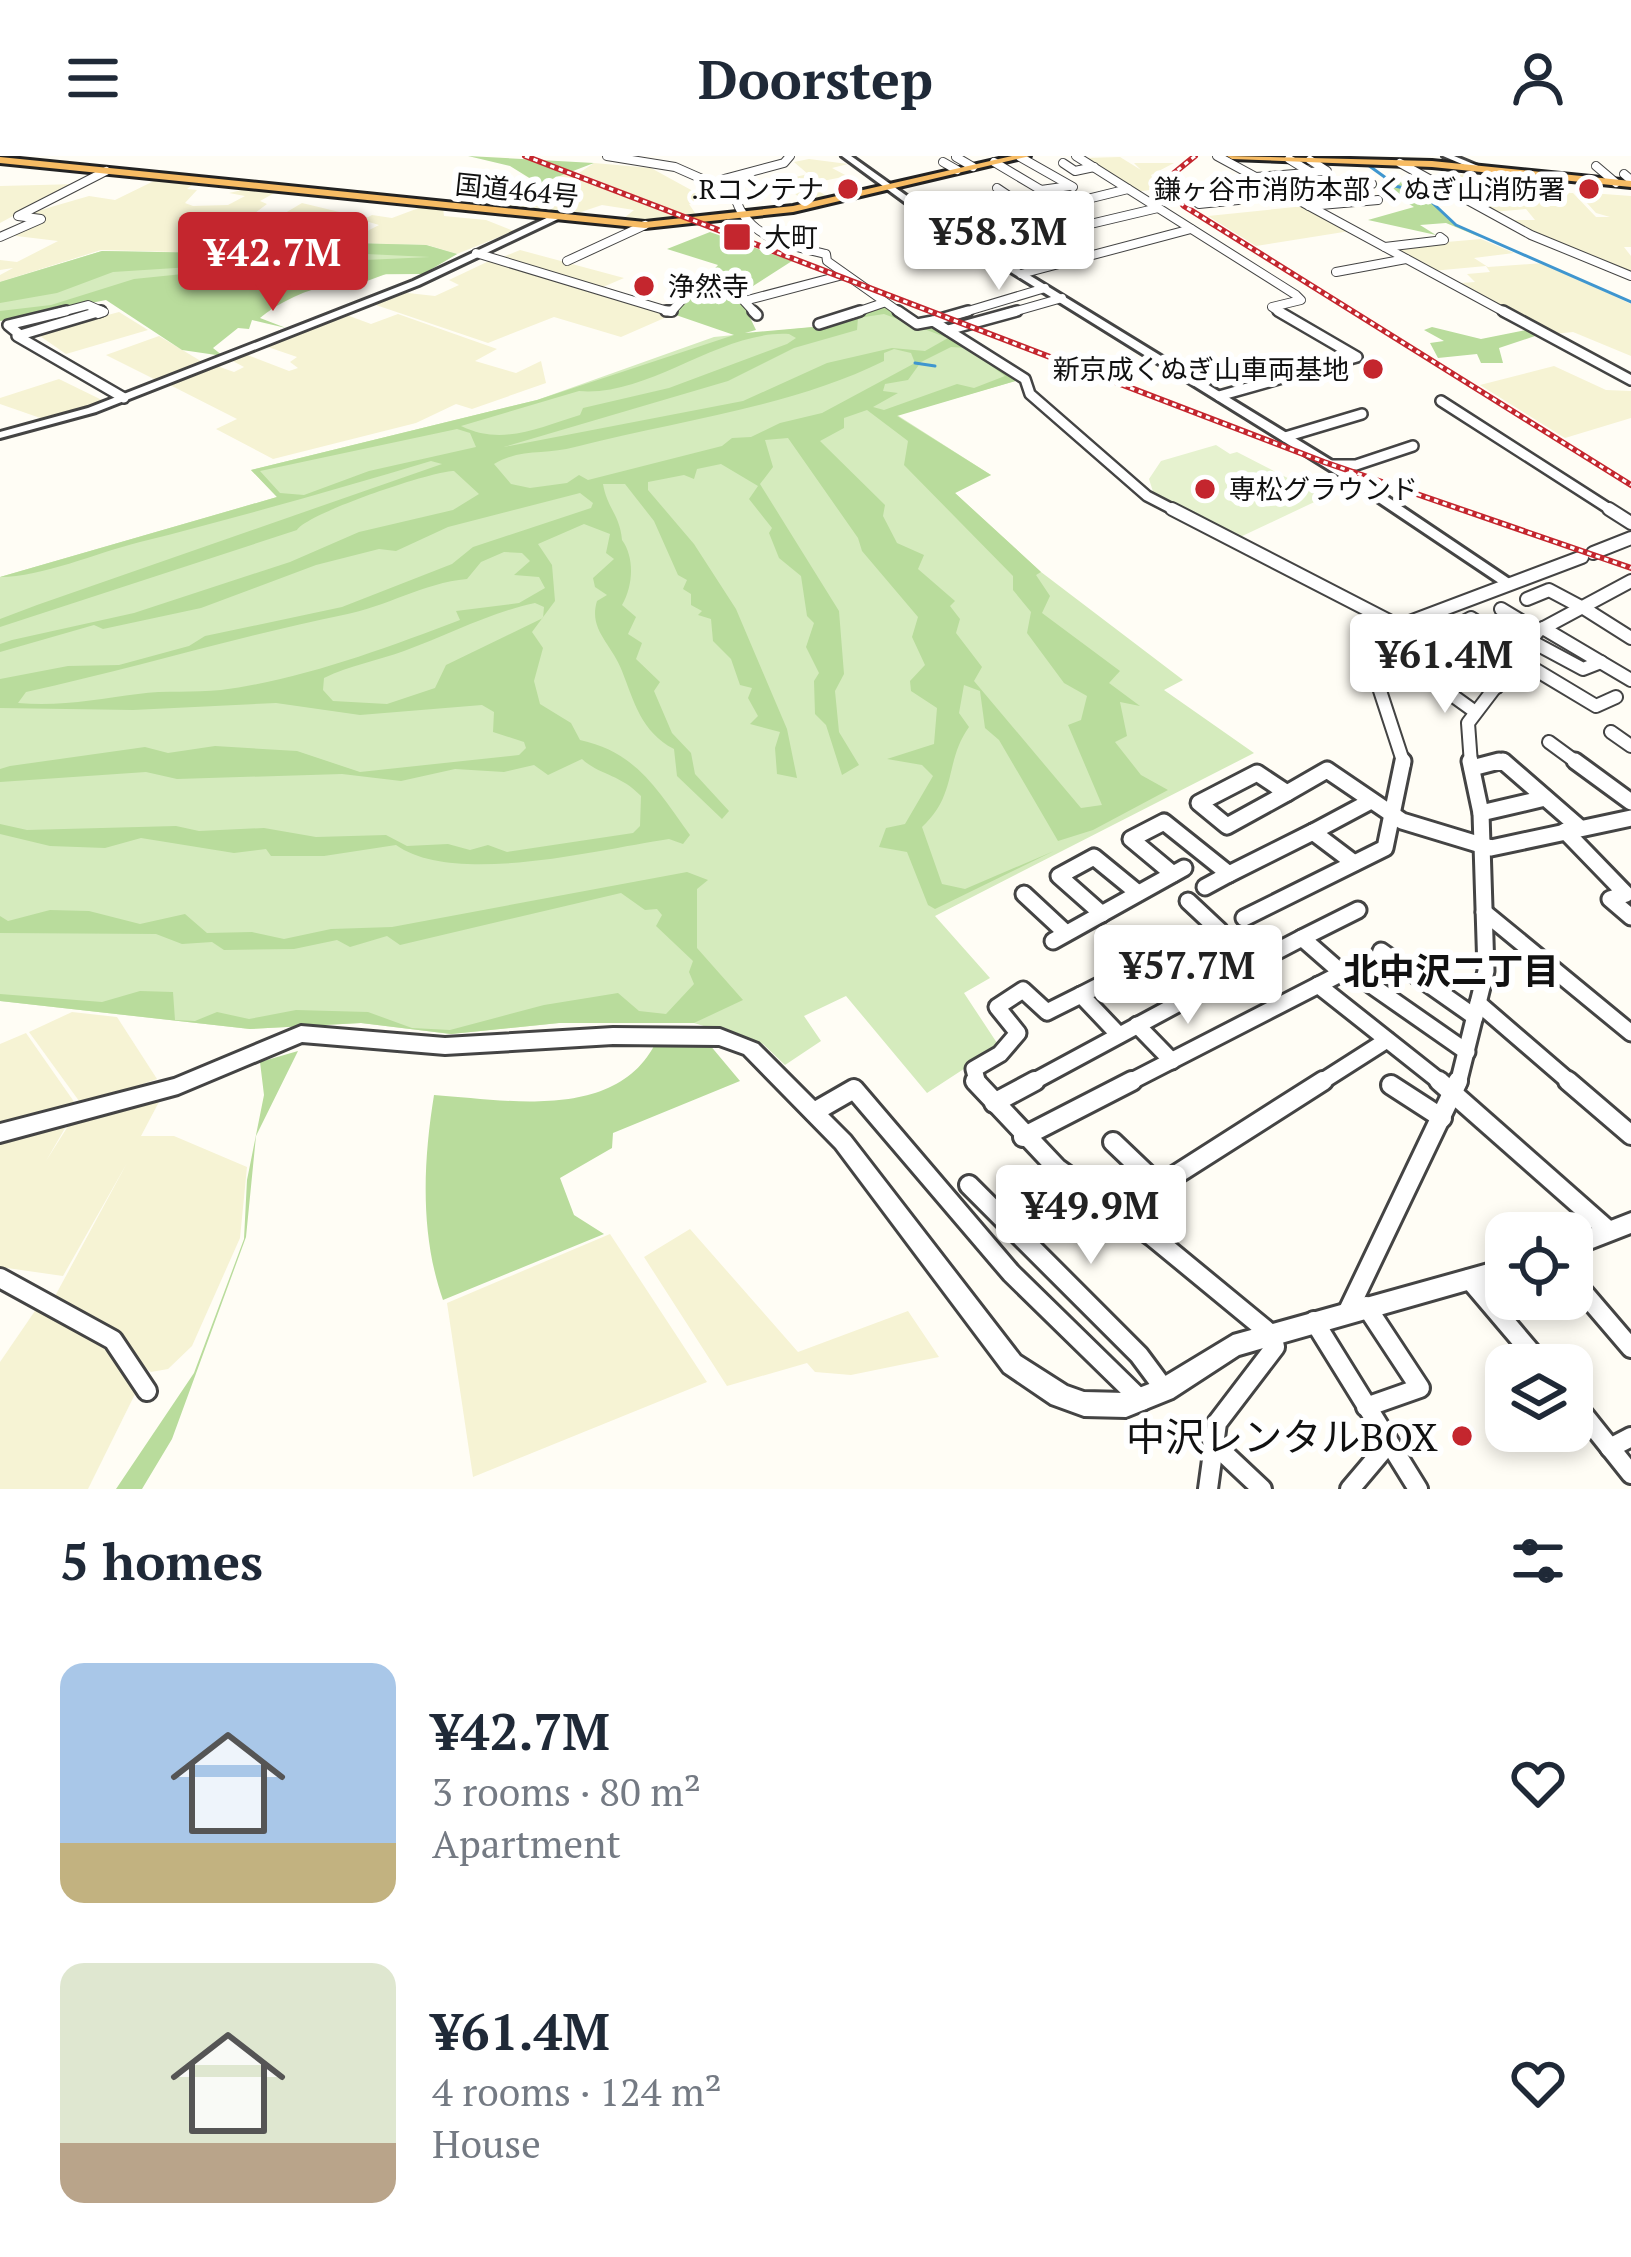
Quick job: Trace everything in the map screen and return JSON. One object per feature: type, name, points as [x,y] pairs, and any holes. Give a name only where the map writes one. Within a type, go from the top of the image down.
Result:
[{"type":"highway","points":[[1232,156],[1301,162],[1398,160],[1626,180]]},
{"type":"highway","name":"国道464号","points":[[0,160],[645,226],[742,216],[964,165],[1020,157]]},
{"type":"street","points":[[609,156],[675,166],[681,174],[736,194],[735,207],[756,232],[828,255],[827,261],[843,274],[917,324],[1045,288]]},
{"type":"street","points":[[724,179],[768,168],[790,156]]},
{"type":"street","points":[[846,156],[953,232],[1286,437],[1510,584]]},
{"type":"street","points":[[1076,156],[1301,300],[1272,307],[1357,357],[1219,396]]},
{"type":"street","points":[[1216,156],[1631,380]]},
{"type":"street","points":[[1447,156],[1479,169]]},
{"type":"street","points":[[1020,157],[1072,187],[1045,190]]},
{"type":"street","points":[[1398,160],[1522,231],[1631,276]]},
{"type":"street","points":[[1256,177],[1301,162]]},
{"type":"street","points":[[964,165],[1051,194],[1032,196],[1040,201],[1015,199],[998,188]]},
{"type":"street","points":[[1065,165],[1075,171],[1090,165]]},
{"type":"street","points":[[1596,166],[1626,180]]},
{"type":"street","points":[[0,237],[41,220],[18,216],[106,171]]},
{"type":"street","points":[[1096,182],[1111,178]]},
{"type":"street","points":[[1348,178],[1361,185]]},
{"type":"street","points":[[1238,200],[1225,191],[1188,196],[1199,204],[1238,200],[1285,193],[1372,184]]},
{"type":"street","points":[[953,232],[1128,189]]},
{"type":"street","points":[[1309,206],[1378,200]]},
{"type":"street","points":[[981,250],[1158,208]]},
{"type":"street","points":[[0,435],[124,398],[416,284],[556,217]]},
{"type":"street","points":[[567,261],[645,226]]},
{"type":"street","points":[[1021,274],[1191,229]]},
{"type":"street","points":[[1162,237],[1172,242]]},
{"type":"street","points":[[1385,248],[1444,240],[1440,237]]},
{"type":"street","points":[[1141,242],[1156,250]]},
{"type":"street","points":[[476,253],[671,312],[690,291]]},
{"type":"street","points":[[1336,272],[1406,259]]},
{"type":"street","points":[[757,315],[744,302],[843,274]]},
{"type":"street","points":[[948,330],[1062,298]]},
{"type":"street","points":[[819,324],[883,303]]},
{"type":"street","points":[[19,334],[104,312],[88,304],[8,325],[45,356],[124,398]]},
{"type":"street","points":[[933,321],[1025,379],[1030,394],[1147,496],[1399,626]]},
{"type":"street","points":[[1441,401],[1631,523]]},
{"type":"street","points":[[1286,437],[1362,414]]},
{"type":"street","points":[[1331,466],[1356,465],[1413,446]]},
{"type":"street","points":[[1244,918],[1385,848],[1404,763],[1368,649],[1399,626],[1631,538]]},
{"type":"street","points":[[1357,1308],[1455,1094],[1486,970],[1481,813],[1465,736],[1474,711],[1526,645],[1581,607],[1630,583]]},
{"type":"street","points":[[1527,598],[1549,590],[1631,638]]},
{"type":"street","points":[[1501,608],[1526,645],[1596,706],[1616,697]]},
{"type":"street","points":[[1526,645],[1456,626],[1471,618],[1583,669],[1601,662],[1631,680]]},
{"type":"street","points":[[1474,711],[1424,675],[1430,669],[1418,660],[1443,651],[1497,687]]},
{"type":"street","points":[[1611,732],[1631,746]]},
{"type":"street","points":[[1549,742],[1631,802]]},
{"type":"street","points":[[1472,768],[1502,760],[1545,798],[1625,894],[1610,898],[1631,916]]},
{"type":"street","points":[[1287,793],[1257,773],[1199,803],[1227,826],[1287,793],[1327,770],[1395,817],[1484,847],[1631,818]]},
{"type":"street","points":[[1481,813],[1545,798]]},
{"type":"street","points":[[1205,887],[1371,800]]},
{"type":"street","points":[[1024,894],[1060,937],[1179,871],[1131,839],[1164,822],[1229,874]]},
{"type":"street","points":[[1313,832],[1354,863]]},
{"type":"street","points":[[1102,914],[1060,876],[1094,857],[1138,893]]},
{"type":"street","points":[[1188,901],[1220,932],[1198,942]]},
{"type":"street","points":[[994,1102],[1358,910]]},
{"type":"street","points":[[1484,912],[1631,1034]]},
{"type":"street","points":[[1023,1137],[1342,973],[1302,938]]},
{"type":"street","points":[[1208,1489],[1212,1442],[1226,1406],[1275,1347],[1272,1335],[1023,1137],[972,1078],[974,1069],[1000,1054],[1018,1033],[997,1006],[1023,990],[1047,1012],[1191,939],[1233,974]]},
{"type":"street","points":[[1468,1052],[1371,985],[1381,951],[1477,1010],[1631,1135]]},
{"type":"street","points":[[1318,986],[1620,1227]]},
{"type":"street","points":[[1081,995],[1119,1035]]},
{"type":"street","points":[[1137,1025],[1172,1060]]},
{"type":"street","points":[[0,1133],[162,1091],[301,1034],[445,1046],[703,1034],[751,1049],[814,1112],[1027,1378],[1084,1404],[1142,1401],[1233,1346],[1485,1275]]},
{"type":"street","points":[[1119,1211],[1387,1040]]},
{"type":"street","points":[[1391,1085],[1442,1118]]},
{"type":"street","points":[[814,1112],[854,1089],[1011,1273],[1142,1401]]},
{"type":"street","points":[[1114,1142],[1156,1184]]},
{"type":"street","points":[[969,1184],[1139,1355],[1165,1390]]},
{"type":"street","points":[[0,1278],[113,1340],[147,1391]]},
{"type":"street","points":[[1469,1279],[1524,1344]]},
{"type":"street","points":[[1593,1304],[1631,1348]]},
{"type":"street","points":[[1357,1308],[1420,1388],[1366,1407]]},
{"type":"street","points":[[1314,1321],[1418,1489]]},
{"type":"street","points":[[1593,1427],[1631,1474]]},
{"type":"street","points":[[1610,1448],[1631,1437]]},
{"type":"street","points":[[1212,1442],[1262,1489]]},
{"type":"street","points":[[1350,1489],[1389,1443]]},
{"type":"shaded area","points":[[1120,157],[1141,170],[1134,163],[1174,163],[1151,175],[1158,189],[1135,192],[1084,158]]},
{"type":"shaded area","points":[[794,162],[848,164],[832,168],[847,176],[809,184],[829,198],[805,203],[790,189],[766,184],[808,174]]},
{"type":"shaded area","points":[[594,163],[651,168],[713,202],[689,204],[699,219],[684,215],[579,173]]},
{"type":"shaded area","points":[[554,172],[678,218],[627,223],[624,218],[634,210],[602,205],[569,216],[502,209]]},
{"type":"shaded area","points":[[1468,174],[1479,181],[1499,180],[1510,192],[1573,193],[1596,217],[1610,217],[1596,213],[1577,192],[1631,196],[1631,247],[1624,247],[1631,256],[1631,276],[1506,220],[1535,220],[1526,209],[1493,212],[1436,177]]},
{"type":"shaded area","points":[[158,179],[192,185],[187,189],[197,190],[185,203],[193,206],[228,205],[245,196],[229,193],[250,188],[278,191],[260,201],[267,204],[251,216],[275,219],[302,203],[356,216],[326,233],[230,245],[212,253],[101,250],[0,282],[0,275],[13,268],[0,270],[0,260],[17,262],[58,241],[8,235],[42,220],[20,216],[89,196],[115,200]]},
{"type":"shaded area","points":[[79,184],[13,216],[0,223],[0,186]]},
{"type":"shaded area","points":[[424,206],[443,208],[444,216],[486,220],[514,231],[457,254],[427,245],[344,243],[379,225],[362,220],[372,215],[392,218]]},
{"type":"shaded area","points":[[1305,206],[1350,231],[1256,246],[1208,216]]},
{"type":"shaded area","points":[[1481,239],[1514,253],[1474,258],[1488,267],[1543,263],[1631,304],[1631,356],[1573,332],[1553,334],[1461,283],[1475,282],[1467,274],[1490,272],[1486,266],[1432,271],[1389,247]]},
{"type":"shaded area","points":[[520,250],[624,278],[596,290],[498,259]]},
{"type":"shaded area","points":[[491,260],[669,316],[621,337],[554,317],[488,343],[370,303],[399,292],[435,296],[459,285],[449,280]]},
{"type":"shaded area","points":[[119,312],[148,330],[66,354],[37,334]]},
{"type":"shaded area","points":[[344,314],[371,324],[398,314],[497,349],[475,361],[516,373],[541,361],[546,383],[472,409],[456,404],[416,423],[273,459],[216,429],[237,419],[166,383],[217,366],[234,372],[244,367],[229,359],[245,354],[289,371],[298,368],[290,362],[297,357],[262,345]]},
{"type":"shaded area","points":[[159,336],[204,363],[158,381],[106,355]]},
{"type":"shaded area","points":[[1554,366],[1606,390],[1631,391],[1631,418],[1565,438],[1480,385]]},
{"type":"shaded area","points":[[59,379],[106,402],[49,421],[0,404],[0,398]]},
{"type":"shaded area","points":[[72,1012],[117,1017],[157,1079],[82,1105],[29,1032]]},
{"type":"shaded area","points":[[26,1033],[77,1106],[0,1125],[0,1044]]},
{"type":"shaded area","points":[[160,1100],[141,1136],[174,1136],[247,1167],[240,1238],[192,1346],[168,1369],[151,1372],[54,1298],[127,1163],[63,1276],[0,1267],[0,1139],[68,1123],[46,1161],[70,1123]]},
{"type":"shaded area","points":[[690,1229],[798,1352],[908,1311],[939,1357],[851,1375],[815,1372],[807,1363],[727,1386],[644,1257]]},
{"type":"shaded area","points":[[610,1234],[707,1382],[473,1477],[447,1303]]},
{"type":"shaded area","points":[[37,1308],[106,1346],[137,1390],[88,1489],[0,1489],[0,1362]]},
{"type":"green space","points":[[468,156],[594,163],[539,184],[510,166]]},
{"type":"green space","points":[[1387,178],[1449,191],[1425,195],[1452,222],[1482,238],[1446,223],[1420,225],[1436,235],[1368,220],[1414,207],[1381,187],[1356,187],[1383,184]]},
{"type":"green space","points":[[334,228],[366,232],[347,243],[426,245],[457,254],[423,274],[217,276],[0,321],[0,282],[102,251],[212,253],[230,245]]},
{"type":"green space","points":[[334,228],[366,232],[347,243],[426,245],[457,254],[423,274],[386,274],[348,288],[326,287],[301,294],[260,318],[286,328],[252,320],[249,329],[238,328],[213,348],[223,356],[182,350],[106,300],[0,321],[0,311],[51,305],[134,279],[279,264],[430,257],[281,250],[191,267],[113,272],[57,293],[0,303],[0,282],[102,251],[212,253],[230,245]]},
{"type":"green space","points":[[710,232],[792,261],[739,295],[756,330],[745,333],[835,325],[882,305],[914,325],[884,314],[858,318],[857,330],[794,348],[728,381],[504,447],[743,401],[827,363],[892,348],[925,351],[948,338],[916,326],[930,323],[1022,379],[897,416],[991,475],[955,493],[1041,572],[1036,575],[1050,596],[1042,613],[1120,671],[1109,683],[1140,706],[1120,702],[1127,736],[1115,742],[1141,775],[1168,790],[1093,830],[1058,841],[999,740],[985,728],[980,691],[964,685],[959,713],[969,727],[941,802],[922,827],[942,884],[965,889],[1054,851],[935,909],[928,905],[907,852],[879,847],[886,828],[905,824],[933,776],[922,765],[887,759],[934,744],[937,708],[911,691],[910,681],[925,665],[912,637],[918,617],[862,551],[858,538],[788,438],[765,440],[773,467],[760,484],[839,611],[844,674],[835,691],[839,732],[859,765],[842,775],[826,725],[815,714],[814,681],[819,673],[806,647],[814,623],[807,616],[801,576],[779,558],[769,533],[772,528],[749,499],[758,486],[721,464],[697,469],[694,479],[684,475],[648,482],[648,490],[694,544],[736,609],[787,729],[797,778],[777,774],[775,748],[780,732],[750,724],[758,716],[748,698],[752,688],[740,685],[731,659],[713,641],[711,619],[698,615],[702,611],[691,605],[691,594],[683,589],[687,580],[678,575],[654,521],[625,484],[603,484],[631,563],[622,605],[636,617],[628,634],[642,643],[636,659],[660,682],[654,691],[672,733],[691,753],[695,774],[729,811],[722,819],[677,776],[674,749],[646,725],[598,629],[597,601],[607,595],[595,587],[593,578],[614,559],[606,553],[610,534],[584,524],[538,544],[552,565],[555,601],[543,617],[544,607],[535,603],[518,607],[324,678],[323,690],[333,701],[387,704],[435,688],[446,665],[542,618],[532,632],[543,648],[534,681],[540,704],[571,723],[580,740],[616,753],[644,775],[690,835],[683,844],[669,839],[490,864],[422,857],[396,845],[324,856],[271,856],[266,849],[234,853],[141,838],[105,848],[50,846],[0,834],[0,824],[27,830],[264,828],[316,837],[386,835],[407,846],[448,844],[470,850],[488,845],[507,852],[633,833],[640,826],[641,796],[582,759],[548,775],[534,765],[504,772],[455,769],[401,781],[342,774],[177,779],[146,772],[0,782],[0,769],[10,766],[145,747],[168,753],[215,746],[297,751],[360,772],[519,755],[526,748],[524,742],[493,732],[494,712],[482,705],[360,715],[276,703],[133,710],[0,708],[0,679],[68,666],[119,665],[189,646],[205,636],[342,607],[452,564],[473,547],[591,508],[593,503],[580,493],[448,527],[396,551],[379,549],[316,565],[201,608],[103,629],[94,625],[0,652],[0,644],[12,640],[134,613],[290,562],[359,532],[453,510],[479,494],[454,471],[421,478],[345,504],[297,530],[0,627],[0,619],[37,605],[442,464],[431,461],[51,569],[0,577],[277,497],[251,470],[537,400],[734,335],[673,314],[718,265],[667,249]],"holes":[[[789,334],[796,338],[669,388],[583,408],[580,415],[535,429],[491,435],[461,426],[579,391],[632,384],[737,342]],[[951,347],[967,348],[1005,376],[974,388],[957,384],[884,410],[873,407],[898,393],[883,391],[885,384],[908,380],[921,362]],[[894,349],[911,353],[915,363],[822,413],[780,423],[751,437],[732,438],[722,446],[588,480],[579,475],[567,483],[530,488],[511,484],[494,464],[773,401],[884,361],[884,353]],[[867,410],[908,441],[904,465],[1013,576],[1013,590],[1031,612],[1027,633],[1064,683],[1087,696],[1081,720],[1068,725],[1102,805],[1081,808],[974,681],[982,667],[956,633],[960,619],[950,606],[955,601],[918,569],[924,555],[897,543],[883,516],[885,505],[820,441],[844,428],[844,418]],[[457,429],[470,433],[476,447],[369,471],[304,495],[280,493],[260,471]],[[504,552],[522,553],[530,561],[514,575],[539,577],[545,588],[519,603],[456,611],[460,620],[283,678],[221,690],[18,703],[26,692],[359,611],[467,579],[481,562]]]},
{"type":"green space","points":[[882,305],[915,326],[930,323],[1022,379],[897,415],[991,475],[955,493],[1041,572],[1183,680],[1164,690],[1254,753],[935,916],[990,978],[964,993],[999,1046],[927,1093],[846,996],[804,1016],[821,1041],[785,1065],[763,1044],[694,1023],[559,1023],[451,1034],[361,1023],[250,1029],[0,1001],[0,577],[277,497],[251,470],[537,400],[714,337],[835,325]]},
{"type":"green space","points":[[1432,327],[1481,339],[1531,329],[1541,334],[1499,348],[1503,363],[1481,363],[1477,354],[1438,358],[1430,343],[1444,341],[1424,330]]},
{"type":"green space","points":[[1216,445],[1325,497],[1238,538],[1155,498],[1149,479],[1161,461]]},
{"type":"green space","points":[[687,872],[708,880],[697,889],[697,948],[743,1000],[694,1023],[559,1023],[451,1034],[361,1023],[250,1029],[0,1001],[0,994],[102,1002],[140,991],[173,992],[175,1020],[195,1021],[217,1012],[249,1019],[296,1010],[368,1012],[412,1028],[450,1030],[544,1005],[618,993],[639,1011],[666,1014],[694,984],[689,972],[693,961],[656,926],[662,915],[657,909],[645,910],[621,893],[400,945],[387,936],[350,947],[337,940],[294,949],[224,950],[212,942],[182,944],[156,934],[0,933],[0,916],[8,921],[50,910],[89,911],[140,924],[185,914],[207,933],[252,932],[284,939],[331,929],[392,927]]},
{"type":"green space","points":[[704,1038],[740,1081],[613,1133],[612,1148],[560,1178],[574,1215],[604,1234],[443,1300],[427,1225],[434,1095],[527,1101],[589,1095],[616,1084],[640,1066],[657,1040]]},
{"type":"green space","points":[[298,1051],[256,1136],[246,1237],[172,1439],[142,1489],[116,1489],[194,1373],[244,1239],[247,1180],[264,1095],[260,1062]]},
{"type":"waterway","points":[[1368,165],[1386,178],[1382,183],[1421,192],[1456,225],[1631,302]]},
{"type":"waterway","points":[[915,363],[935,366]]},
{"type":"railway","points":[[525,156],[1324,462],[1631,568]]},
{"type":"railway","points":[[1195,156],[1168,178],[1171,192],[1184,206],[1631,485]]},
{"type":"place","name":".Rコンテナ","points":[[848,189]]},
{"type":"place","name":"鎌ヶ谷市消防本部 くぬぎ山消防署","points":[[1589,189]]},
{"type":"place","name":"大町","points":[[737,237]]},
{"type":"place","name":"浄然寺","points":[[644,286]]},
{"type":"place","name":"新京成くぬぎ山車両基地","points":[[1373,369]]},
{"type":"place","name":"専松グラウンド","points":[[1205,489]]},
{"type":"place","name":"中沢レンタルBOX","points":[[1462,1436]]},
{"type":"district","name":"北中沢二丁目","points":[[1451,970]]}]
